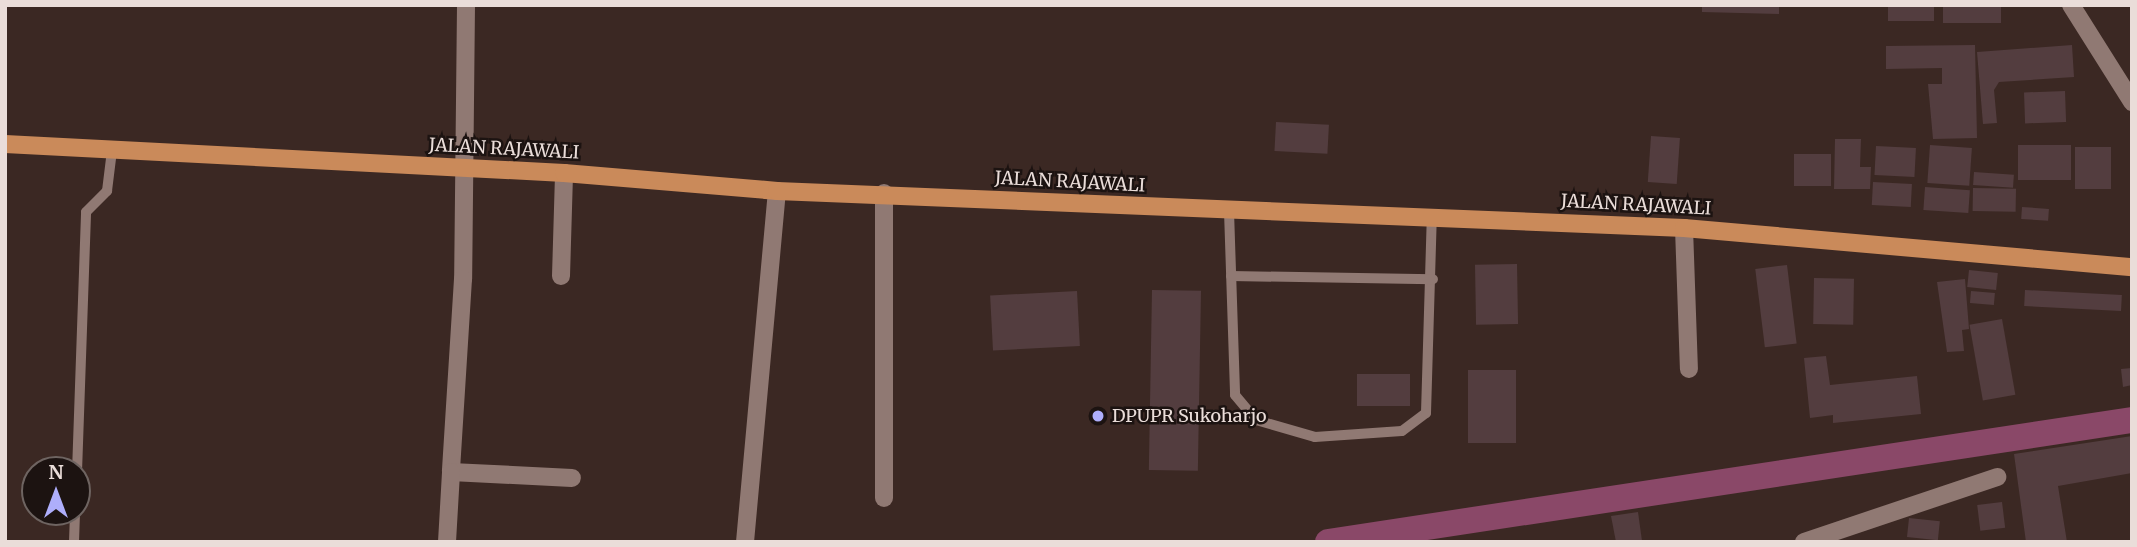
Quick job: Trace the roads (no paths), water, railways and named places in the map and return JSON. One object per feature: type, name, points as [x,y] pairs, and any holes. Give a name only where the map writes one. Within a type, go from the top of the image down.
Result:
[{"type":"main road","name":"JALAN RAJAWALI","points":[[5,144],[112,153],[460,166],[777,191],[884,193],[1229,211],[1432,215],[1684,228],[2132,267]]},
{"type":"street","points":[[447,542],[463,279],[460,166],[466,5]]},
{"type":"street","points":[[2071,5],[2132,102]]},
{"type":"street","points":[[561,276],[564,173]]},
{"type":"street","points":[[745,542],[777,191]]},
{"type":"street","points":[[884,193],[884,498]]},
{"type":"street","points":[[1684,228],[1689,369]]},
{"type":"street","points":[[451,472],[572,478]]},
{"type":"street","points":[[1804,542],[1851,536],[1997,477]]},
{"type":"lane","points":[[78,456],[86,212],[107,191],[112,153]]},
{"type":"lane","points":[[1229,211],[1235,395],[1256,420],[1315,437],[1402,431],[1422,419],[1430,396],[1432,215]]},
{"type":"lane","points":[[1231,276],[1433,279]]},
{"type":"waterway","points":[[1328,542],[2132,420]]},
{"type":"place","name":"DPUPR Sukoharjo","points":[[1098,416]]}]
